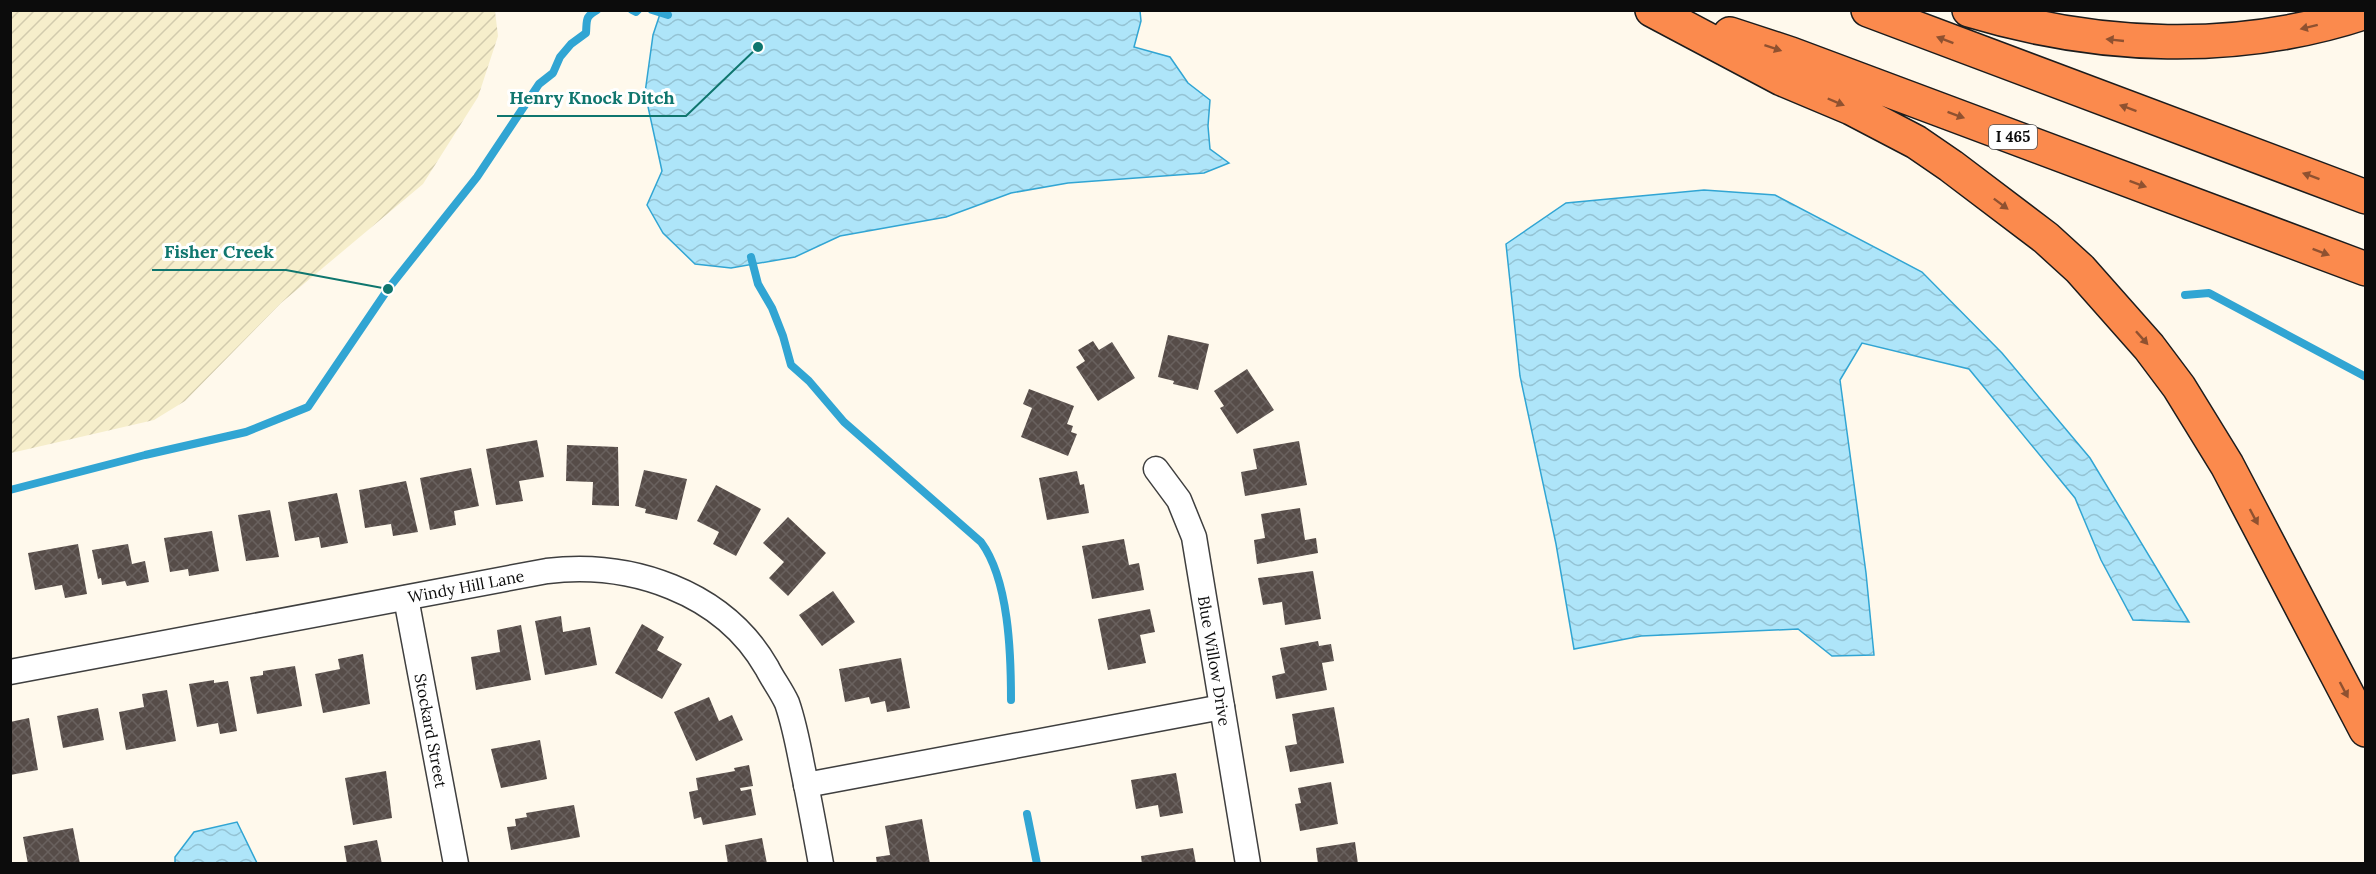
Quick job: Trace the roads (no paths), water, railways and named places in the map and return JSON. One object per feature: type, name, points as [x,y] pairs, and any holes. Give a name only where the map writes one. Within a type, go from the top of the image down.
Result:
[{"type":"highway","points":[[1652,10],[1782,79],[1851,108],[1916,142],[2046,238],[2080,269],[2149,347],[2180,387],[2227,465],[2366,730]]},
{"type":"highway","name":"I 465","points":[[1657,10],[1802,58],[2366,269]]},
{"type":"highway","points":[[1868,10],[2366,197]]},
{"type":"highway","points":[[1969,10],[2054,32],[2115,40],[2163,43],[2254,37],[2301,29],[2366,12]]},
{"type":"street","name":"Blue Willow Drive","points":[[1156,469],[1179,500],[1194,537],[1248,864]]},
{"type":"street","name":"Windy Hill Lane","points":[[10,672],[547,571],[578,568],[629,572],[654,579],[685,592],[728,622],[764,661],[788,705],[821,864]]},
{"type":"street","name":"Stockard Street","points":[[406,598],[456,864]]},
{"type":"street","points":[[806,785],[1222,707]]},
{"type":"water","points":[[661,11],[1140,11],[1141,21],[1134,47],[1170,57],[1188,83],[1210,100],[1208,126],[1210,149],[1229,163],[1204,173],[1068,183],[1011,193],[946,217],[840,236],[795,257],[731,268],[695,264],[663,233],[647,205],[662,171],[645,93],[653,35]]},
{"type":"water","points":[[1704,190],[1775,195],[1922,272],[2002,353],[2090,458],[2189,622],[2133,620],[2101,560],[2075,498],[1969,369],[1862,343],[1840,380],[1866,573],[1874,655],[1832,656],[1798,629],[1641,636],[1574,649],[1556,544],[1520,376],[1506,244],[1566,203]]},
{"type":"water","points":[[237,822],[257,863],[175,863],[175,857],[194,832]]},
{"type":"waterway","points":[[10,490],[246,432],[308,407],[388,289],[477,177],[539,84],[553,73],[560,57],[571,44],[586,33],[587,19],[597,10]]},
{"type":"waterway","points":[[632,10],[636,12],[638,10]]},
{"type":"waterway","points":[[652,10],[668,15]]},
{"type":"waterway","points":[[751,257],[758,284],[772,308],[791,365],[809,381],[844,422],[981,542],[998,576],[1003,597],[1009,640],[1011,700]]},
{"type":"waterway","points":[[2185,295],[2209,293],[2366,377]]},
{"type":"waterway","points":[[1027,814],[1037,864]]},
{"type":"place","name":"Henry Knock Ditch","points":[[758,47]]},
{"type":"place","name":"Fisher Creek","points":[[388,289]]}]
